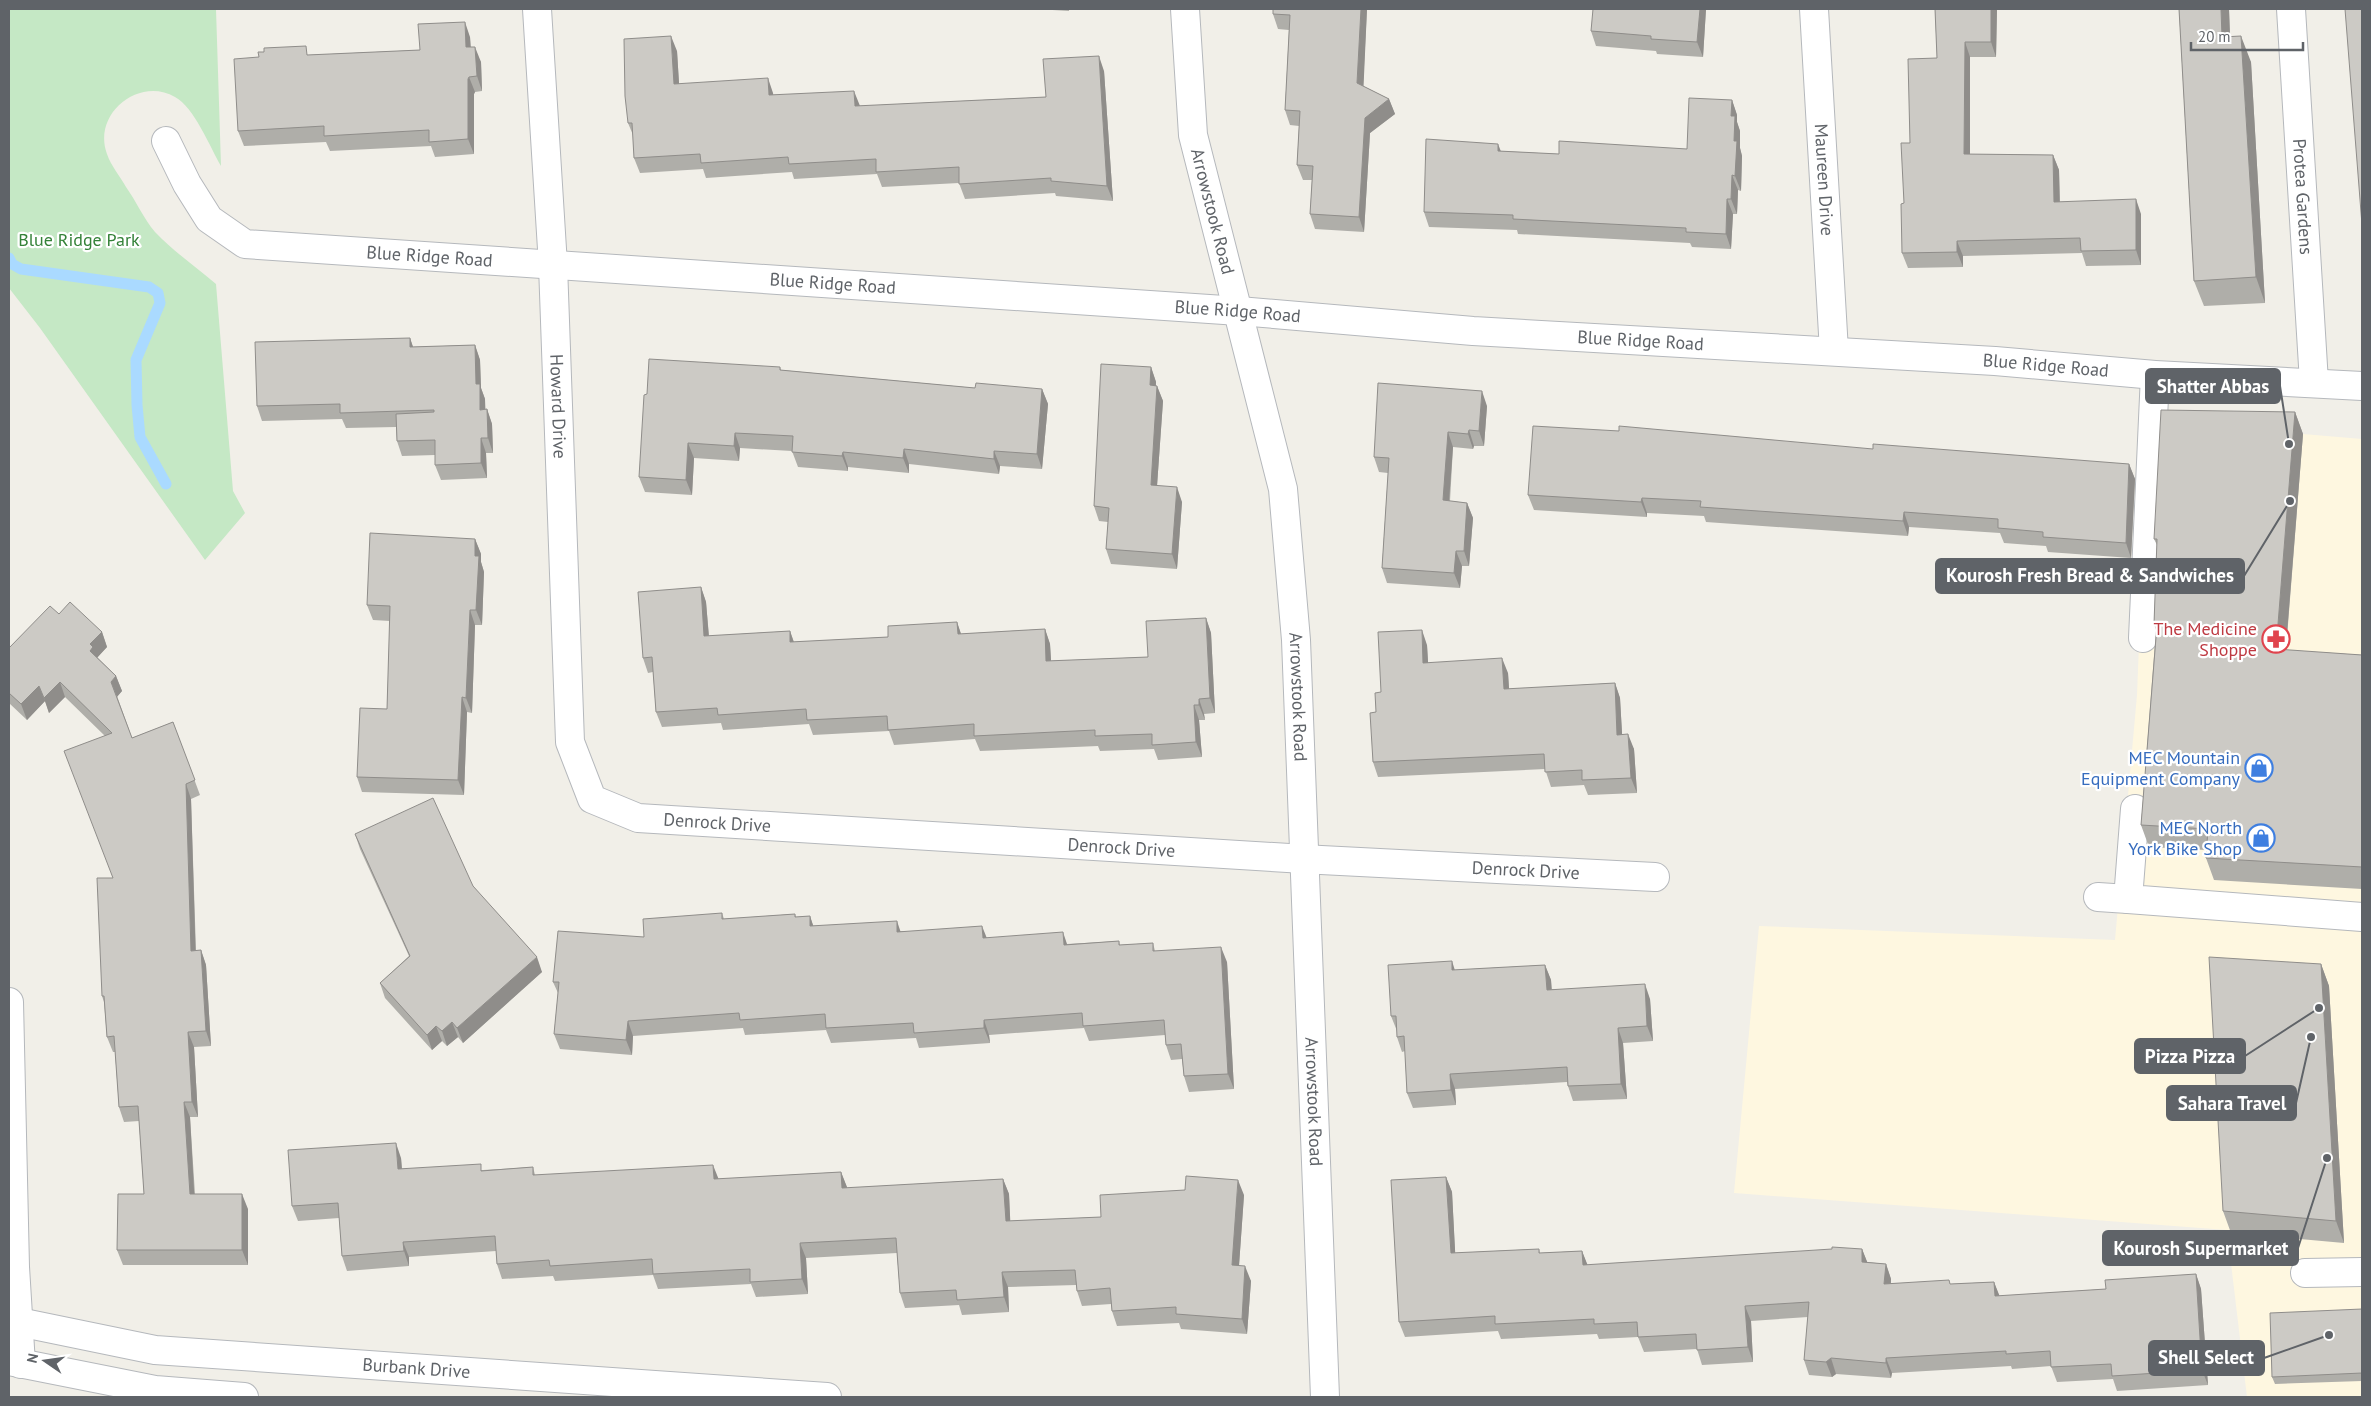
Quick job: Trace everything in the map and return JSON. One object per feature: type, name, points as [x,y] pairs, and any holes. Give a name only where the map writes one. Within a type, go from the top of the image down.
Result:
[{"type":"street","name":"Howard Drive","points":[[537,9],[554,265],[570,742],[592,799]]},
{"type":"street","name":"Arrowstook Road","points":[[1185,9],[1193,135],[1283,489],[1296,640],[1325,1397]]},
{"type":"street","name":"Maureen Drive","points":[[1814,9],[1834,351]]},
{"type":"street","name":"Protea Gardens","points":[[2291,9],[2314,382]]},
{"type":"street","name":"Blue Ridge Road","points":[[166,141],[187,184],[209,219],[245,244],[1239,311],[1473,331],[1834,351],[1995,361],[2155,375],[2362,386]]},
{"type":"street","points":[[2143,638],[2155,375]]},
{"type":"street","name":"Denrock Drive","points":[[592,799],[638,818],[1304,859],[1655,876]]},
{"type":"street","points":[[2128,899],[2135,809]]},
{"type":"street","points":[[2098,897],[2362,917]]},
{"type":"street","points":[[9,1002],[15,1363],[155,1390],[244,1397]]},
{"type":"street","points":[[2305,1273],[2362,1272]]},
{"type":"street","name":"Burbank Drive","points":[[14,1321],[155,1350],[599,1390],[827,1397]]},
{"type":"shaded area","points":[[2303,434],[2362,439],[2362,1397],[2247,1397],[2227,1230],[1734,1193],[1759,926],[2115,940],[2137,695],[2139,644],[2162,646]]},
{"type":"green space","name":"Blue Ridge Park","points":[[9,9],[216,9],[221,166],[189,109],[175,97],[161,92],[147,91],[134,95],[122,103],[112,113],[106,125],[104,139],[111,163],[151,227],[169,246],[216,284],[233,491],[245,513],[205,560],[40,328],[9,288]]},
{"type":"building","points":[[1273,9],[1361,9],[1357,83],[1389,99],[1365,118],[1359,217],[1310,214],[1313,166],[1297,165],[1300,111],[1285,110],[1290,15],[1273,14]]},
{"type":"building","points":[[1593,9],[1700,9],[1697,42],[1651,39],[1651,36],[1591,31]]},
{"type":"building","points":[[1935,9],[1991,9],[1991,42],[1965,42],[1964,154],[2053,155],[2054,202],[2136,199],[2136,250],[2081,251],[2080,238],[1957,241],[1957,252],[1902,253],[1901,204],[1904,203],[1901,143],[1910,143],[1908,59],[1937,58]]},
{"type":"building","points":[[2179,9],[2221,9],[2222,37],[2241,36],[2256,277],[2194,281]]},
{"type":"building","points":[[2345,9],[2362,9],[2362,225]]},
{"type":"building","points":[[465,22],[466,47],[475,47],[477,76],[469,77],[468,79],[468,139],[429,142],[429,130],[324,136],[324,126],[238,131],[234,59],[259,57],[258,52],[264,52],[264,48],[306,46],[307,55],[420,50],[418,24]]},
{"type":"building","points":[[671,36],[674,84],[768,78],[769,95],[854,91],[855,106],[1046,97],[1043,59],[1099,56],[1107,186],[1051,181],[1051,178],[959,184],[959,167],[876,172],[876,159],[789,164],[788,157],[701,163],[700,154],[634,158],[632,123],[628,123],[625,96],[624,39]]},
{"type":"building","points":[[1689,98],[1732,100],[1731,116],[1735,116],[1734,141],[1737,141],[1735,176],[1732,175],[1731,199],[1727,199],[1726,234],[1686,232],[1686,228],[1513,219],[1513,215],[1424,212],[1426,139],[1498,144],[1498,151],[1559,154],[1559,141],[1687,149]]},
{"type":"building","points":[[410,338],[410,347],[475,345],[476,384],[480,384],[480,410],[487,409],[488,438],[481,438],[481,463],[435,465],[435,440],[397,441],[396,414],[434,412],[434,410],[340,413],[340,404],[257,406],[255,342]]},
{"type":"building","points":[[649,359],[780,367],[780,370],[975,388],[976,383],[1042,389],[1037,454],[994,451],[994,459],[904,449],[903,458],[843,452],[842,456],[792,452],[793,436],[735,433],[734,446],[688,443],[686,480],[639,477],[644,395],[647,394]]},
{"type":"building","points":[[1101,364],[1151,367],[1150,385],[1157,386],[1151,485],[1177,487],[1172,554],[1106,549],[1109,508],[1094,506]]},
{"type":"building","points":[[1378,383],[1482,391],[1479,431],[1469,430],[1468,434],[1448,432],[1443,500],[1467,503],[1464,551],[1456,551],[1454,573],[1382,568],[1389,458],[1374,457]]},
{"type":"building","points":[[2161,410],[2295,412],[2276,649],[2362,655],[2362,867],[2206,858],[2208,829],[2141,825],[2157,625],[2154,624],[2157,539],[2154,539]]},
{"type":"building","points":[[1533,426],[1619,431],[1619,426],[1873,449],[1873,444],[2129,464],[2126,543],[2043,537],[2043,532],[1998,528],[1998,519],[1904,512],[1903,521],[1700,507],[1701,501],[1642,498],[1641,502],[1528,495]]},
{"type":"building","points":[[370,533],[475,539],[475,556],[479,556],[476,610],[470,610],[466,698],[462,697],[458,780],[357,777],[360,708],[387,709],[390,606],[367,605]]},
{"type":"building","points":[[701,587],[704,636],[790,631],[790,642],[888,637],[888,626],[957,622],[958,634],[1045,629],[1046,661],[1148,657],[1146,621],[1206,618],[1210,698],[1199,699],[1199,705],[1194,705],[1196,742],[1152,745],[1152,734],[1095,736],[1095,730],[974,736],[974,724],[888,730],[887,716],[807,720],[806,709],[718,715],[717,708],[656,712],[652,657],[643,658],[638,592]]},
{"type":"building","points":[[70,602],[102,632],[90,644],[93,647],[90,651],[116,676],[111,682],[132,738],[173,722],[195,780],[186,784],[191,951],[201,950],[206,1031],[188,1032],[192,1102],[184,1102],[190,1194],[242,1194],[242,1250],[117,1250],[118,1194],[144,1194],[138,1106],[119,1107],[114,1036],[107,1037],[104,996],[102,996],[97,878],[113,878],[64,751],[112,733],[60,682],[44,698],[39,686],[21,704],[9,693],[9,648],[50,606],[59,614]]},
{"type":"building","points":[[1422,630],[1423,663],[1502,658],[1504,689],[1615,683],[1617,735],[1628,734],[1631,778],[1582,780],[1582,770],[1545,772],[1544,754],[1373,762],[1370,713],[1376,712],[1375,693],[1381,692],[1378,632]]},
{"type":"building","points":[[433,798],[473,886],[537,957],[457,1028],[452,1022],[442,1031],[436,1026],[427,1035],[380,983],[410,956],[355,834]]},
{"type":"building","points":[[722,913],[722,919],[795,914],[795,917],[810,916],[810,926],[897,921],[897,932],[982,926],[983,938],[1063,932],[1064,945],[1119,941],[1119,945],[1153,943],[1153,951],[1221,947],[1228,1074],[1184,1076],[1181,1044],[1166,1045],[1164,1020],[1083,1026],[1082,1013],[984,1020],[984,1028],[914,1033],[913,1023],[826,1028],[825,1014],[740,1020],[739,1013],[628,1021],[626,1040],[554,1034],[559,982],[553,982],[558,931],[644,937],[643,919]]},
{"type":"building","points":[[2209,957],[2321,964],[2336,1221],[2223,1211]]},
{"type":"building","points":[[1452,961],[1452,970],[1545,965],[1547,990],[1645,984],[1647,1026],[1618,1028],[1621,1084],[1568,1086],[1567,1067],[1450,1074],[1451,1090],[1407,1093],[1404,1036],[1397,1037],[1396,1016],[1391,1016],[1388,965]]},
{"type":"building","points":[[396,1143],[398,1169],[481,1164],[481,1171],[533,1167],[533,1175],[713,1165],[714,1179],[841,1172],[842,1188],[1003,1179],[1006,1221],[1101,1217],[1100,1195],[1185,1190],[1186,1176],[1238,1180],[1232,1265],[1245,1266],[1242,1319],[1176,1314],[1176,1307],[1112,1311],[1110,1288],[1077,1291],[1075,1270],[1002,1272],[1004,1297],[957,1300],[956,1290],[900,1293],[896,1238],[800,1243],[802,1279],[750,1282],[750,1269],[653,1274],[652,1259],[550,1266],[549,1260],[497,1264],[495,1236],[403,1242],[404,1251],[342,1256],[338,1203],[292,1206],[288,1150]]},
{"type":"building","points":[[1446,1177],[1451,1253],[1539,1249],[1539,1253],[1582,1251],[1583,1265],[1832,1249],[1832,1247],[1862,1249],[1862,1262],[1886,1264],[1884,1284],[1949,1280],[1950,1284],[1994,1282],[1995,1296],[2106,1289],[2105,1280],[2196,1274],[2202,1370],[2112,1376],[2111,1364],[2051,1367],[2050,1351],[2006,1354],[2006,1351],[1886,1358],[1886,1363],[1831,1358],[1826,1362],[1804,1360],[1809,1302],[1745,1306],[1748,1347],[1697,1350],[1696,1334],[1638,1337],[1637,1322],[1594,1324],[1594,1319],[1495,1324],[1495,1316],[1399,1322],[1391,1180]]},
{"type":"building","points":[[2362,1309],[2362,1373],[2272,1377],[2270,1313]]},
{"type":"waterway","points":[[9,258],[12,264],[21,269],[149,287],[158,293],[160,303],[136,360],[137,405],[140,437],[166,484]]},
{"type":"place","name":"Shatter Abbas","points":[[2289,444]]},
{"type":"place","name":"Kourosh Fresh Bread & Sandwiches","points":[[2290,501]]},
{"type":"place","name":"The Medicine Shoppe","points":[[2276,639]]},
{"type":"place","name":"MEC Mountain Equipment Company","points":[[2259,768]]},
{"type":"place","name":"MEC North York Bike Shop","points":[[2261,838]]},
{"type":"place","name":"Pizza Pizza","points":[[2319,1008]]},
{"type":"place","name":"Sahara Travel","points":[[2311,1037]]},
{"type":"place","name":"Kourosh Supermarket","points":[[2327,1158]]},
{"type":"place","name":"Shell Select","points":[[2329,1335]]}]
